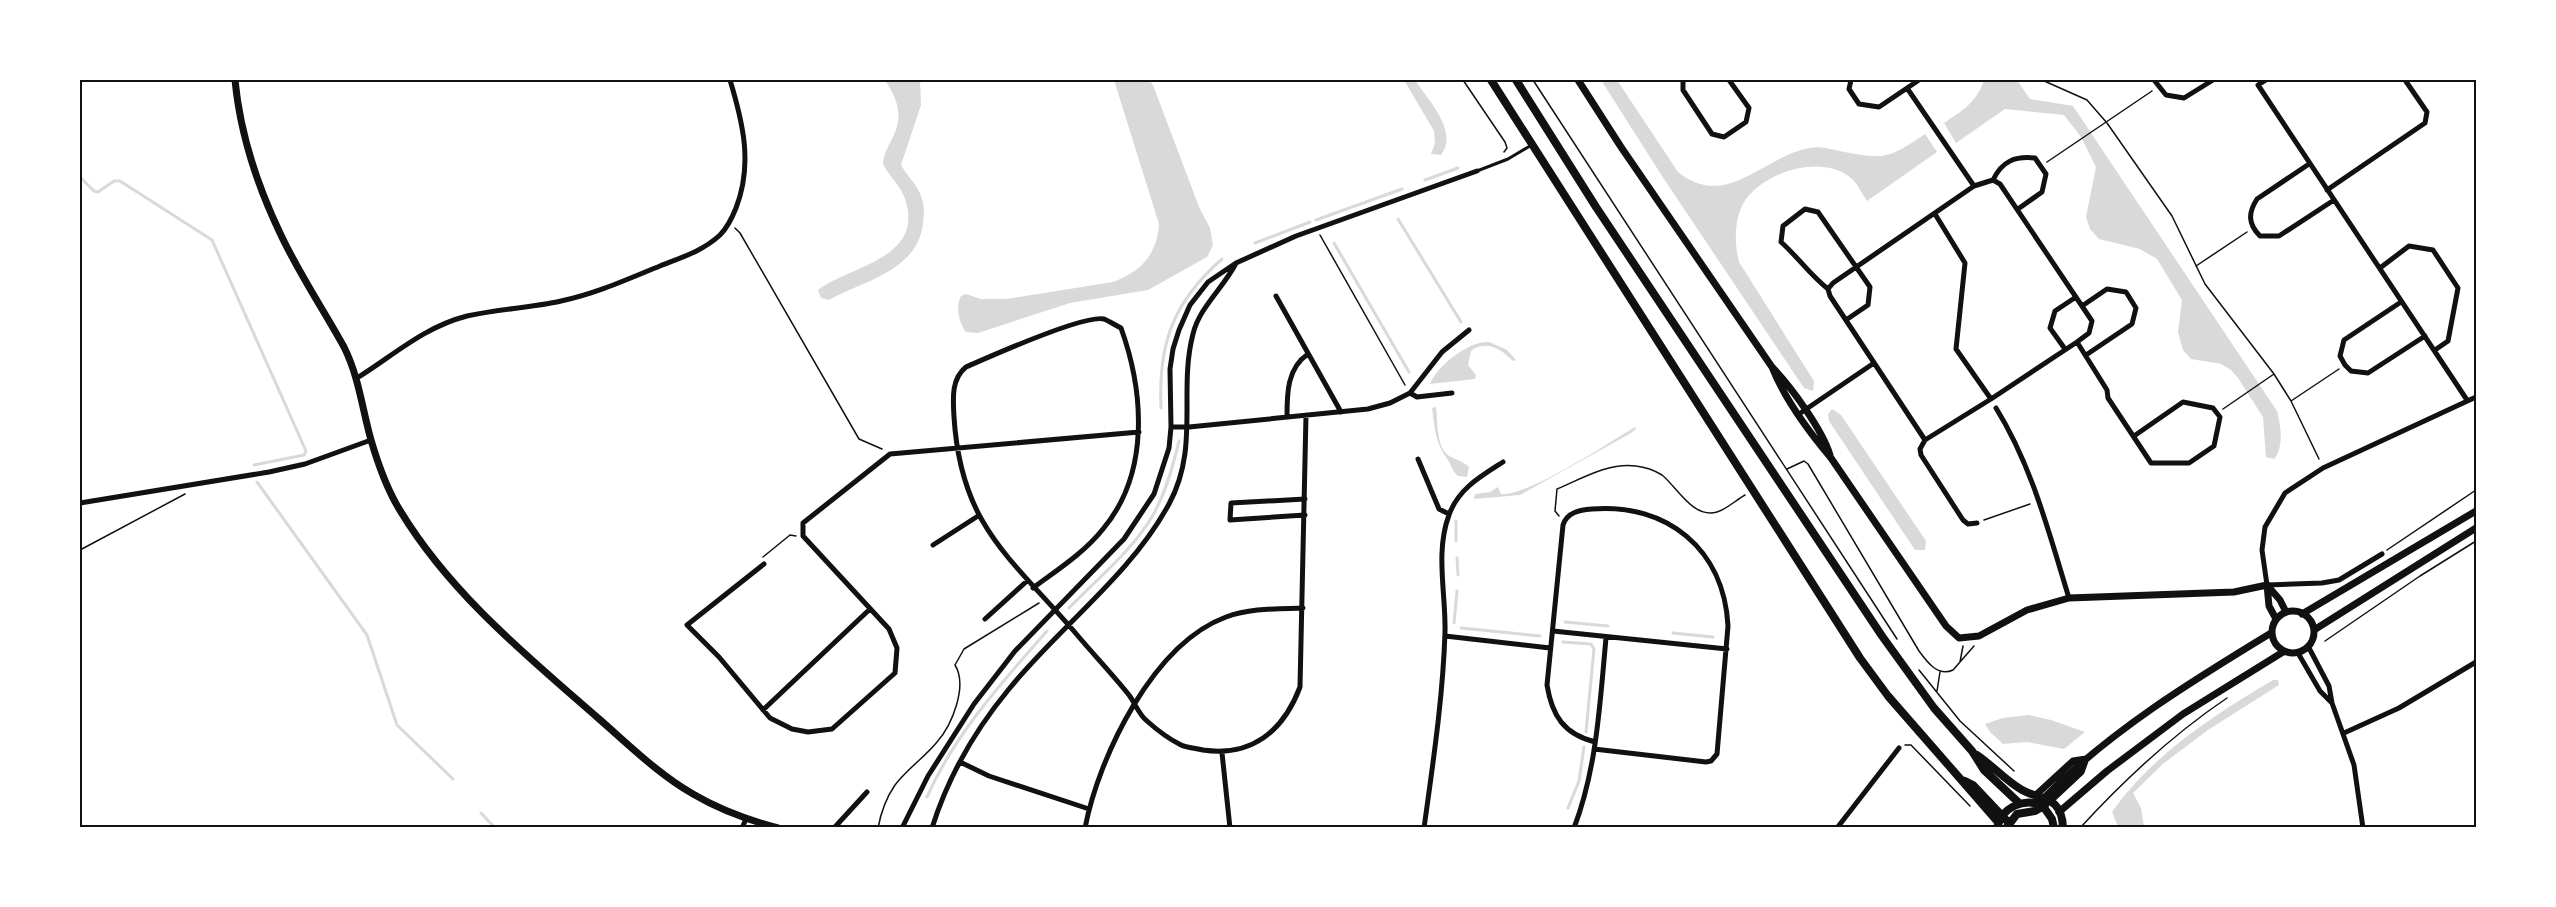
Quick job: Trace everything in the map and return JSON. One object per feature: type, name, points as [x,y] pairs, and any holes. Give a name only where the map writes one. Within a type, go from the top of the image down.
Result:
[{"type":"main road","points":[[1491,80],[1860,658],[1888,696],[1965,781],[1973,785],[1999,821],[2007,825],[2017,814],[2035,811],[2040,799]]},
{"type":"main road","points":[[1516,80],[1596,207],[1814,537],[1907,673],[1972,751],[1984,770],[2011,798],[2019,803]]},
{"type":"main road","points":[[1972,751],[2020,789],[2059,812],[2063,828]]},
{"type":"main road","points":[[1999,821],[2019,803],[2040,799]]},
{"type":"main road","points":[[2040,799],[2052,819],[2054,828]]},
{"type":"street","points":[[235,80],[241,126],[270,211],[345,349],[357,378],[371,440],[386,482],[400,511],[437,562],[480,613],[672,781],[693,794],[746,819],[778,828]]},
{"type":"street","points":[[357,378],[397,349],[436,327],[467,316],[563,301],[618,283],[705,246],[720,235],[729,223],[744,180],[746,156],[744,132],[730,80]]},
{"type":"street","points":[[1683,80],[1683,90],[1712,134],[1724,137],[1746,122],[1749,108],[1729,80]]},
{"type":"street","points":[[1851,80],[1849,89],[1859,104],[1879,107],[1919,80]]},
{"type":"street","points":[[2154,80],[2166,95],[2184,98],[2213,80]]},
{"type":"street","points":[[2266,80],[2256,82],[2467,400]]},
{"type":"street","points":[[2327,190],[2426,123],[2427,112],[2405,80]]},
{"type":"street","points":[[1582,82],[1621,147],[1772,368],[1778,383],[1802,412],[1831,458],[1952,633],[1965,638],[1979,636],[2027,610],[2069,598],[2234,592],[2267,585],[2340,580],[2382,554]]},
{"type":"street","points":[[1907,88],[1974,186]]},
{"type":"street","points":[[1828,289],[1833,283],[1974,186],[1993,180],[1998,170],[2017,156],[2035,158],[2046,174],[2042,192],[2018,209]]},
{"type":"street","points":[[2309,164],[2257,200],[2252,208],[2250,219],[2252,228],[2260,236],[2279,236],[2334,200]]},
{"type":"street","points":[[902,828],[928,776],[974,704],[1015,651],[1124,539],[1154,494],[1168,448],[1171,426],[1170,369],[1179,330],[1190,305],[1208,282],[1236,263],[1316,228],[1478,171]]},
{"type":"street","points":[[1977,523],[1968,524],[1963,520],[1921,455],[1920,449],[1925,440],[2077,342],[2089,333],[2092,321],[2018,209],[2000,184],[1993,180]]},
{"type":"street","points":[[1846,320],[1868,305],[1870,287],[1818,212],[1805,210],[1784,226],[1781,242],[1810,276],[1828,289],[1830,297],[1925,440]]},
{"type":"street","points":[[1935,214],[1965,263],[1956,349],[1991,399]]},
{"type":"street","points":[[2380,268],[2409,246],[2433,250],[2458,288],[2448,341],[2435,350]]},
{"type":"street","points":[[932,828],[944,792],[960,762],[1009,689],[1133,558],[1170,503],[1186,456],[1189,427],[1187,365],[1193,332],[1213,296],[1228,279],[1236,263]]},
{"type":"street","points":[[2082,306],[2108,289],[2126,292],[2136,308],[2132,324],[2086,355]]},
{"type":"street","points":[[1276,296],[1341,412]]},
{"type":"street","points":[[2065,349],[2050,328],[2055,311],[2076,297]]},
{"type":"street","points":[[2401,302],[2344,340],[2340,356],[2345,365],[2351,371],[2368,373],[2425,336]]},
{"type":"street","points":[[1033,588],[1075,557],[1103,529],[1121,503],[1131,477],[1139,432],[1138,403],[1128,348],[1121,328],[1103,319],[1044,334],[966,366],[958,373],[953,401],[956,448],[966,490],[978,516],[1005,556],[1033,588],[1044,600],[1069,625],[1134,703],[1144,719],[1183,746],[1222,753],[1244,749],[1266,736],[1283,720],[1293,705],[1300,687],[1306,415]]},
{"type":"street","points":[[1171,426],[1189,427],[1341,412],[1368,409],[1390,403],[1410,393],[1442,352],[1469,330]]},
{"type":"street","points":[[2077,342],[2106,390],[2108,398],[2151,463],[2189,464],[2214,446],[2220,417],[2213,408],[2183,402],[2134,436]]},
{"type":"street","points":[[1287,416],[1289,381],[1296,364],[1308,354]]},
{"type":"street","points":[[1802,412],[1874,363]]},
{"type":"street","points":[[1410,393],[1417,397],[1452,393]]},
{"type":"street","points":[[2276,619],[2269,606],[2262,550],[2265,527],[2274,508],[2285,493],[2323,468],[2476,397]]},
{"type":"street","points":[[1996,408],[2021,455],[2039,501],[2069,598]]},
{"type":"street","points":[[764,564],[687,625],[719,657],[770,718],[792,729],[808,732],[832,729],[895,673],[897,648],[889,629],[803,536],[801,527],[803,523],[890,454],[1139,432]]},
{"type":"street","points":[[80,504],[305,464],[371,440]]},
{"type":"street","points":[[1418,459],[1439,509],[1449,514]]},
{"type":"street","points":[[1424,828],[1445,636],[1446,602],[1442,539],[1449,514],[1460,495],[1473,481],[1503,462]]},
{"type":"street","points":[[1305,499],[1231,503],[1230,520],[1305,515]]},
{"type":"street","points":[[1594,749],[1706,762],[1717,754],[1727,649],[1727,605],[1721,585],[1703,554],[1688,537],[1653,515],[1635,510],[1587,509],[1573,513],[1564,521],[1547,685],[1549,699],[1556,717],[1578,738],[1595,742]]},
{"type":"street","points":[[2302,614],[2476,511]]},
{"type":"street","points":[[933,545],[978,516]]},
{"type":"street","points":[[2059,812],[2107,771],[2182,714],[2283,652],[2298,653],[2308,646],[2314,630],[2476,528]]},
{"type":"street","points":[[985,619],[1027,581]]},
{"type":"street","points":[[2267,585],[2280,600],[2286,612]]},
{"type":"street","points":[[1085,828],[1107,759],[1134,703],[1177,648],[1206,626],[1242,611],[1303,608]]},
{"type":"street","points":[[763,710],[870,609]]},
{"type":"street","points":[[2283,652],[2273,640],[2271,633],[2276,619],[2286,612],[2302,614],[2308,618],[2314,630]]},
{"type":"street","points":[[1553,632],[1727,649]]},
{"type":"street","points":[[2040,799],[2126,728],[2216,666],[2271,633]]},
{"type":"street","points":[[1445,636],[1550,648]]},
{"type":"street","points":[[1574,828],[1586,796],[1594,749],[1606,638]]},
{"type":"street","points":[[2308,646],[2329,686],[2332,703],[2344,733],[2356,773],[2364,828]]},
{"type":"street","points":[[2298,653],[2320,691],[2332,703]]},
{"type":"street","points":[[2344,733],[2399,708],[2475,664],[2476,671]]},
{"type":"street","points":[[1837,828],[1899,748]]},
{"type":"street","points":[[1222,753],[1230,828]]},
{"type":"street","points":[[960,762],[989,776],[1089,810]]},
{"type":"street","points":[[834,828],[867,792]]},
{"type":"street","points":[[742,828],[746,819]]},
{"type":"street","points":[[1547,828],[1557,828]]},
{"type":"lane","points":[[1478,171],[1508,159],[1532,144]]},
{"type":"path","points":[[1463,80],[1505,142],[1506,148],[1503,153]]},
{"type":"path","points":[[1533,80],[1900,644]]},
{"type":"path","points":[[2042,80],[2087,100],[2107,123],[2172,216],[2205,284],[2274,374],[2291,401],[2323,468]]},
{"type":"path","points":[[2042,166],[2158,87]]},
{"type":"path","points":[[729,223],[741,232],[859,439],[890,454]]},
{"type":"path","points":[[1316,228],[1410,393]]},
{"type":"path","points":[[2196,267],[2252,228]]},
{"type":"path","points":[[2291,401],[2345,365]]},
{"type":"path","points":[[2218,413],[2274,374]]},
{"type":"path","points":[[1780,473],[1798,462],[1804,461],[1808,464],[1919,651],[1933,667],[1948,672],[1960,663],[1979,636]]},
{"type":"path","points":[[1564,521],[1555,511],[1557,489],[1620,466],[1638,466],[1655,471],[1668,480],[1689,503],[1702,510],[1718,512],[1753,490]]},
{"type":"path","points":[[80,550],[185,494],[189,485]]},
{"type":"path","points":[[2382,554],[2476,490]]},
{"type":"path","points":[[1977,523],[2039,501]]},
{"type":"path","points":[[764,564],[761,558],[790,535],[803,536]]},
{"type":"path","points":[[2325,641],[2476,541]]},
{"type":"path","points":[[878,828],[888,798],[896,784],[939,741],[948,723],[957,701],[961,678],[955,665],[964,649],[1044,600]]},
{"type":"path","points":[[1914,664],[1960,720],[2013,769]]},
{"type":"path","points":[[1936,692],[1941,671]]},
{"type":"path","points":[[2080,828],[2131,774],[2192,722],[2229,697]]},
{"type":"shaded area","points":[[885,80],[920,80],[921,105],[901,165],[917,188],[923,203],[923,224],[919,240],[911,253],[887,272],[829,300],[821,298],[818,290],[881,258],[895,248],[904,235],[908,219],[905,199],[883,164],[898,121],[898,107]]},
{"type":"shaded area","points":[[1114,80],[1149,80],[1153,85],[1199,207],[1210,228],[1213,245],[1207,257],[1148,290],[1070,303],[978,333],[966,332],[959,315],[958,305],[961,296],[966,294],[981,299],[1007,299],[1113,282],[1132,273],[1151,253],[1158,235],[1159,224]]},
{"type":"shaded area","points":[[1404,80],[1415,80],[1440,116],[1446,136],[1446,146],[1441,155],[1431,154],[1435,143],[1434,131]]},
{"type":"shaded area","points":[[1601,80],[1617,80],[1678,172],[1696,182],[1712,186],[1729,184],[1745,178],[1792,153],[1809,148],[1817,147],[1867,156],[1886,155],[1894,153],[1925,134],[1937,152],[1867,201],[1851,178],[1825,167],[1811,167],[1796,169],[1767,181],[1755,189],[1742,206],[1736,230],[1739,262],[1814,381],[1813,391],[1804,388],[1662,176]]},
{"type":"shaded area","points":[[1984,80],[2017,80],[2030,99],[2073,106],[2277,411],[2280,442],[2274,459],[2266,457],[2263,417],[2238,378],[2221,364],[2191,359],[2183,350],[2178,332],[2182,300],[2157,259],[2140,249],[2099,239],[2090,229],[2086,217],[2096,167],[2081,137],[2064,115],[2005,109],[1956,143],[1944,123],[1973,100]]},
{"type":"shaded area","points":[[1489,342],[1507,350],[1516,360],[1513,361],[1494,347],[1483,346],[1471,351],[1468,365],[1476,375],[1475,379],[1430,384],[1439,370],[1454,356],[1472,346]]},
{"type":"shaded area","points":[[1436,407],[1441,446],[1448,455],[1469,467],[1467,477],[1456,474],[1440,448],[1432,408]]},
{"type":"shaded area","points":[[1832,409],[1841,415],[1926,541],[1925,550],[1915,550],[1829,421],[1828,414]]},
{"type":"shaded area","points":[[1635,427],[1636,429],[1631,433],[1520,495],[1474,499],[1475,494],[1490,492],[1498,487],[1501,494],[1530,487]]},
{"type":"shaded area","points":[[2273,680],[2278,680],[2279,685],[2208,730],[2164,763],[2133,793],[2141,808],[2144,827],[2118,827],[2112,812],[2146,772],[2186,737]]},
{"type":"shaded area","points":[[2028,715],[2085,732],[2064,749],[2027,742],[2003,744],[1985,724],[2003,718]]},
{"type":"waterway","points":[[1425,180],[1458,168]]},
{"type":"waterway","points":[[80,177],[98,192],[114,181],[120,181],[212,240],[306,451],[304,455],[254,465]]},
{"type":"waterway","points":[[1316,220],[1402,189]]},
{"type":"waterway","points":[[1398,219],[1461,322]]},
{"type":"waterway","points":[[1255,243],[1310,222]]},
{"type":"waterway","points":[[1334,243],[1409,372]]},
{"type":"waterway","points":[[1161,408],[1162,364],[1172,326],[1191,291],[1222,259]]},
{"type":"waterway","points":[[1069,608],[1125,552],[1145,528],[1158,506],[1172,469],[1179,441]]},
{"type":"waterway","points":[[257,482],[367,635],[397,725],[453,779]]},
{"type":"waterway","points":[[1456,521],[1456,541]]},
{"type":"waterway","points":[[1457,558],[1458,575]]},
{"type":"waterway","points":[[1454,623],[1457,591]]},
{"type":"waterway","points":[[1565,622],[1608,626]]},
{"type":"waterway","points":[[1461,628],[1540,636]]},
{"type":"waterway","points":[[927,797],[965,730],[1047,631]]},
{"type":"waterway","points":[[1673,633],[1713,637]]},
{"type":"waterway","points":[[1563,642],[1591,644],[1594,649],[1586,732]]},
{"type":"waterway","points":[[1568,808],[1579,781],[1584,747]]},
{"type":"waterway","points":[[481,813],[495,828]]}]
